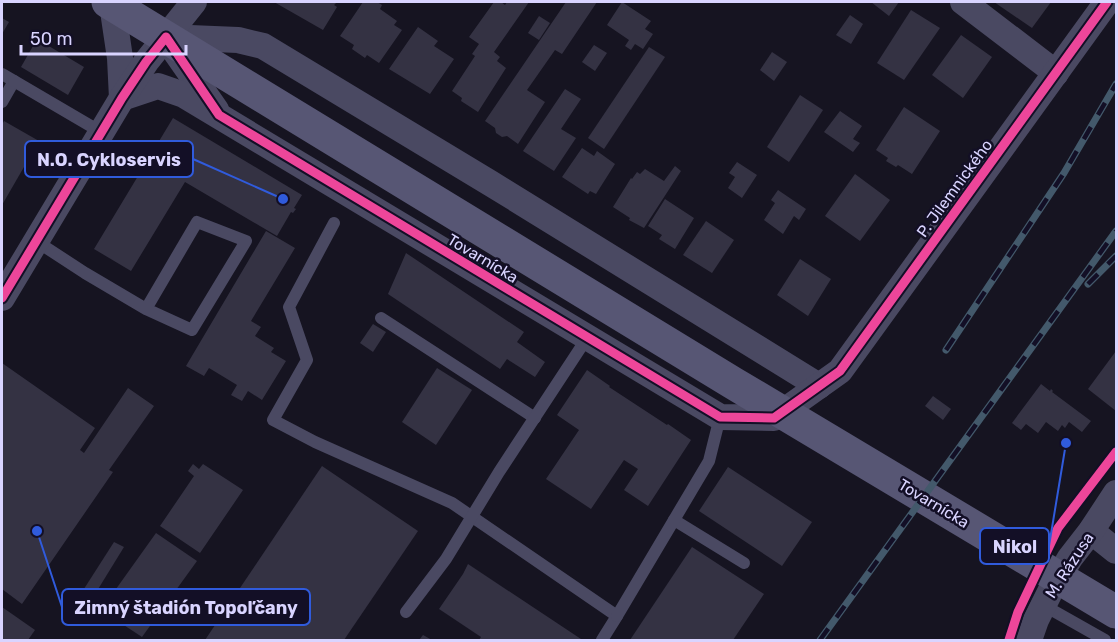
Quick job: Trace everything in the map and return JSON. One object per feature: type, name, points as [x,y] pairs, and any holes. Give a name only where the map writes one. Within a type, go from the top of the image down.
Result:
[{"type":"main road","name":"Tovarnícka","points":[[113,2],[166,37],[733,383],[1116,612]]},
{"type":"street","points":[[113,2],[122,98]]},
{"type":"street","points":[[2,298],[122,98],[146,62],[194,2]]},
{"type":"street","points":[[963,2],[1056,73]]},
{"type":"street","name":"P. Jilemnického","points":[[819,386],[840,371],[1107,2]]},
{"type":"street","name":"Tovarnícka","points":[[166,37],[237,40],[263,46],[819,386],[774,418],[720,417],[219,115],[166,37]]},
{"type":"street","points":[[122,98],[158,86],[184,95],[219,115]]},
{"type":"street","name":"M. Rázusa","points":[[1029,640],[1051,590],[1070,558],[1116,493]]},
{"type":"street","points":[[1091,531],[1116,551]]},
{"type":"lane","points":[[2,74],[101,132]]},
{"type":"lane","points":[[2,102],[14,81]]},
{"type":"lane","points":[[36,241],[146,309],[192,330],[246,241],[197,222],[146,309]]},
{"type":"lane","points":[[334,223],[289,307],[307,360],[273,420],[315,442],[452,503],[617,616]]},
{"type":"lane","points":[[381,318],[535,418]]},
{"type":"lane","points":[[406,612],[446,559],[587,338]]},
{"type":"lane","points":[[602,640],[709,461],[720,417]]},
{"type":"lane","points":[[674,520],[744,563]]},
{"type":"lane","points":[[1043,606],[1105,640]]},
{"type":"building","points":[[274,2],[337,2],[334,5],[337,7],[323,30]]},
{"type":"building","points":[[363,2],[377,2],[382,5],[380,9],[397,21],[394,25],[402,30],[379,63],[367,55],[365,58],[352,49],[354,45],[340,36]]},
{"type":"building","points":[[494,2],[501,2],[505,5],[507,2],[529,2],[494,52],[500,57],[497,61],[506,68],[478,112],[461,101],[462,98],[452,91],[475,56],[472,54],[479,44],[469,37]]},
{"type":"building","points":[[566,2],[597,2],[562,54],[555,50],[527,90],[545,102],[518,144],[507,136],[502,137],[496,133],[495,128],[485,121]]},
{"type":"building","points":[[622,2],[651,21],[645,29],[653,34],[643,49],[635,44],[631,50],[625,46],[629,40],[607,25]]},
{"type":"building","points":[[871,2],[899,2],[889,16]]},
{"type":"building","points":[[994,2],[1051,2],[1032,28]]},
{"type":"building","points":[[911,10],[940,28],[904,80],[877,63]]},
{"type":"building","points":[[850,15],[863,24],[851,44],[836,35]]},
{"type":"building","points":[[539,16],[550,23],[539,40],[528,33]]},
{"type":"building","points":[[2,18],[9,22],[2,34]]},
{"type":"building","points":[[418,27],[438,41],[434,46],[454,59],[430,94],[389,69]]},
{"type":"building","points":[[961,35],[992,57],[963,98],[932,75]]},
{"type":"building","points":[[37,39],[84,67],[68,95],[21,67]]},
{"type":"building","points":[[594,45],[607,53],[595,71],[582,62]]},
{"type":"building","points":[[649,47],[665,57],[604,149],[588,138]]},
{"type":"building","points":[[772,52],[787,62],[774,81],[760,70]]},
{"type":"building","points":[[565,89],[581,99],[561,129],[576,138],[554,171],[523,151]]},
{"type":"building","points":[[800,95],[823,110],[789,162],[767,147]]},
{"type":"building","points":[[904,107],[940,131],[912,174],[886,161],[888,158],[876,150]]},
{"type":"building","points":[[840,111],[862,126],[853,139],[860,143],[853,152],[824,132]]},
{"type":"building","points":[[173,118],[302,195],[294,208],[296,209],[293,213],[291,212],[277,236],[185,182],[131,271],[94,249]]},
{"type":"building","points":[[4,121],[39,141],[2,205],[2,125]]},
{"type":"building","points":[[582,148],[594,156],[597,151],[615,164],[596,194],[590,191],[588,194],[562,177]]},
{"type":"building","points":[[737,162],[757,175],[742,198],[728,188],[735,177],[729,173]]},
{"type":"building","points":[[675,166],[681,171],[644,228],[613,207],[637,172],[640,174],[645,169],[664,181]]},
{"type":"building","points":[[855,174],[890,200],[860,241],[825,216]]},
{"type":"building","points":[[778,190],[806,209],[799,220],[794,216],[783,234],[764,220],[775,203],[771,200]]},
{"type":"building","points":[[665,199],[694,218],[675,249],[659,239],[662,235],[648,226]]},
{"type":"building","points":[[706,221],[734,240],[712,273],[683,255]]},
{"type":"building","points":[[266,231],[295,248],[251,321],[261,327],[255,336],[274,348],[271,352],[286,361],[262,400],[248,391],[242,401],[231,395],[237,385],[209,368],[204,376],[186,366]]},
{"type":"building","points":[[406,253],[524,332],[517,342],[545,362],[535,377],[507,359],[500,369],[388,294]]},
{"type":"building","points":[[800,259],[831,279],[808,316],[777,295]]},
{"type":"building","points":[[373,324],[386,332],[373,352],[360,343]]},
{"type":"building","points":[[1116,351],[1116,411],[1088,389]]},
{"type":"building","points":[[2,363],[95,428],[80,450],[84,453],[128,388],[154,406],[109,470],[113,472],[22,604],[2,589]]},
{"type":"building","points":[[437,368],[472,390],[436,445],[402,422]]},
{"type":"building","points":[[587,370],[609,387],[691,440],[648,506],[624,490],[638,469],[624,460],[591,509],[546,479],[579,430],[557,415]]},
{"type":"building","points":[[1041,384],[1050,391],[1051,389],[1091,421],[1082,432],[1069,422],[1065,428],[1062,425],[1058,431],[1046,422],[1038,433],[1026,424],[1021,430],[1012,423]]},
{"type":"building","points":[[933,396],[951,409],[943,420],[925,406]]},
{"type":"building","points":[[193,464],[199,469],[203,464],[243,490],[200,553],[160,526],[194,476],[188,471]]},
{"type":"building","points":[[322,466],[418,531],[344,640],[205,640]]},
{"type":"building","points":[[728,467],[812,522],[782,566],[699,511]]},
{"type":"building","points":[[156,533],[197,561],[142,637],[101,610]]},
{"type":"building","points":[[114,542],[124,547],[92,599],[82,592]]},
{"type":"building","points":[[692,547],[764,594],[733,640],[630,640]]},
{"type":"building","points":[[468,564],[581,639],[479,640],[481,637],[439,609]]},
{"type":"building","points":[[2,607],[35,630],[28,640],[2,640]]},
{"type":"building","points":[[423,635],[432,640],[419,640]]},
{"type":"railway","points":[[946,350],[1064,173],[1116,84]]},
{"type":"railway","points":[[820,640],[1116,231]]},
{"type":"railway","points":[[1088,284],[1116,256]]},
{"type":"cycle path","points":[[2,298],[122,98],[166,37],[219,115],[720,417],[774,418],[840,371],[1107,2]]},
{"type":"cycle path","points":[[1009,640],[1018,612],[1058,528],[1116,452]]},
{"type":"place","name":"N.O. Cykloservis","points":[[283,199]]},
{"type":"place","name":"Nikol","points":[[1066,443]]},
{"type":"place","name":"Zimný štadión Topoľčany","points":[[37,531]]}]
